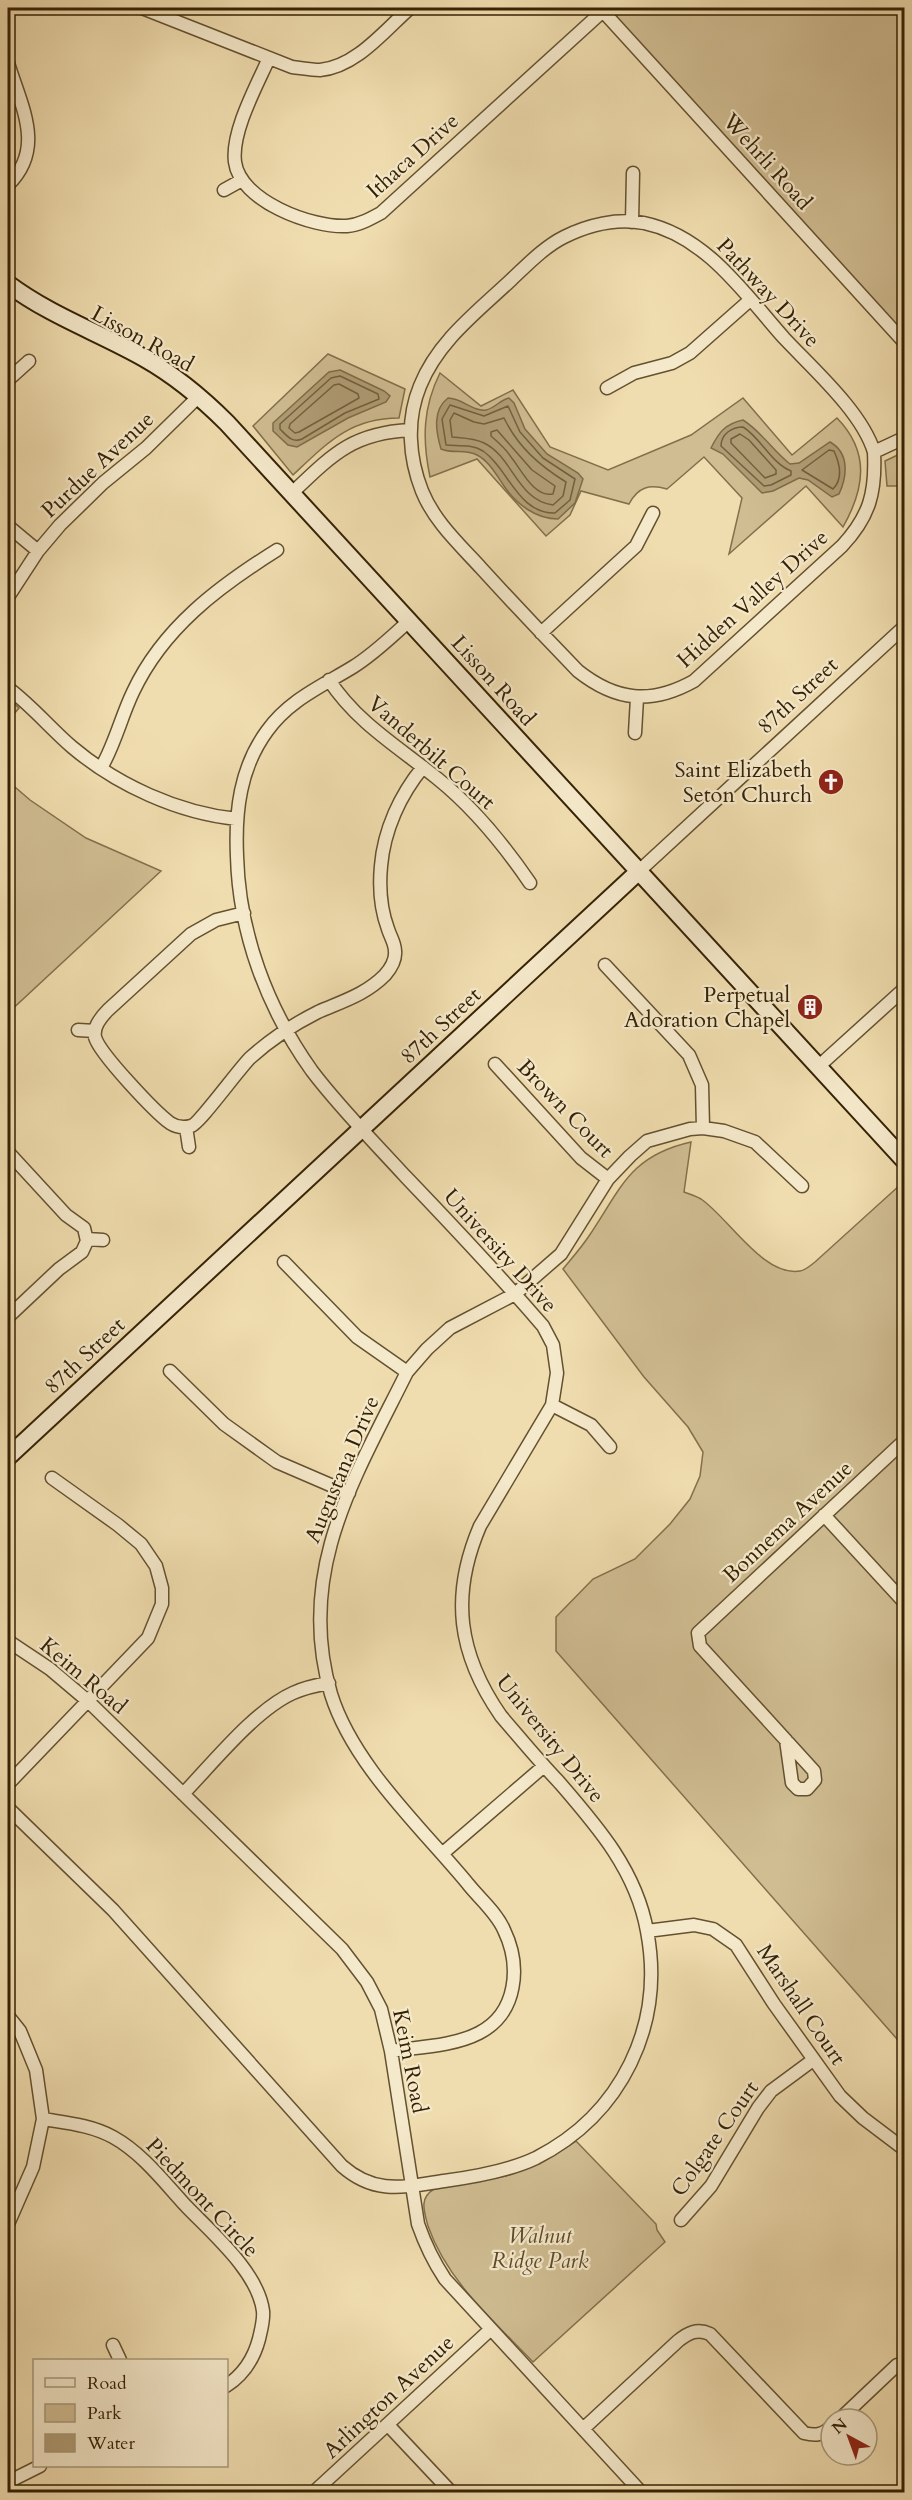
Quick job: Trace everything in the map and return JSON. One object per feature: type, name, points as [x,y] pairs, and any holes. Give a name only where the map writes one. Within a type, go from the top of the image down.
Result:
[{"type":"street","points":[[142,8],[292,67],[318,70],[331,68],[352,59],[410,8]]},
{"type":"street","name":"Ithaca Drive","points":[[242,180],[252,193],[265,201],[315,222],[347,226],[365,221],[381,213],[602,9]]},
{"type":"street","name":"Wehrli Road","points":[[602,9],[904,342]]},
{"type":"street","points":[[224,190],[242,180],[235,162],[236,142],[269,58]]},
{"type":"street","points":[[8,63],[30,140],[22,166],[8,185]]},
{"type":"street","points":[[632,222],[633,173]]},
{"type":"street","name":"Pathway Drive","points":[[410,430],[420,386],[434,357],[456,332],[538,255],[561,238],[593,226],[632,222],[660,227],[694,244],[714,260],[852,412],[871,442],[873,452]]},
{"type":"street","name":"Lisson Road","points":[[8,284],[56,316],[143,358],[199,396],[227,423],[904,1160]]},
{"type":"street","points":[[607,388],[634,373],[672,363],[690,353],[750,300]]},
{"type":"street","points":[[8,380],[28,362]]},
{"type":"street","name":"Purdue Avenue","points":[[8,597],[38,551],[80,504],[146,448],[199,396]]},
{"type":"street","points":[[292,493],[346,446],[371,435],[410,430]]},
{"type":"street","name":"Hidden Valley Drive","points":[[410,430],[415,469],[430,508],[457,541],[578,671],[591,682],[608,690],[637,698],[675,691],[694,681],[842,546],[858,528],[870,504],[874,484],[873,452]]},
{"type":"street","points":[[873,452],[904,438]]},
{"type":"street","points":[[541,633],[636,546],[653,513]]},
{"type":"street","points":[[8,526],[38,551]]},
{"type":"street","points":[[101,768],[137,683],[169,635],[212,594],[277,550]]},
{"type":"street","name":"University Drive","points":[[8,1808],[113,1910],[342,2166],[356,2178],[375,2186],[412,2185],[497,2170],[534,2159],[565,2141],[594,2116],[622,2081],[647,2024],[651,1990],[647,1931],[632,1884],[615,1851],[599,1828],[501,1716],[479,1683],[464,1633],[462,1589],[472,1544],[480,1526],[552,1405],[557,1373],[553,1345],[543,1326],[515,1294],[362,1128],[314,1072],[287,1030],[258,967],[243,913],[237,867],[237,819],[244,775],[260,740],[288,707],[366,657],[409,621]]},
{"type":"street","name":"87th Street","points":[[8,1457],[904,627]]},
{"type":"street","name":"Vanderbilt Court","points":[[329,680],[343,700],[364,722],[423,767],[462,801],[484,824],[530,884]]},
{"type":"street","points":[[8,688],[72,747],[101,768],[149,795],[181,807],[237,819]]},
{"type":"street","points":[[635,733],[637,698]]},
{"type":"street","points":[[243,913],[216,920],[190,934],[108,1010],[98,1022],[95,1031],[99,1047],[161,1115],[175,1126],[186,1127],[200,1121],[224,1088],[251,1058],[287,1030],[318,1012],[369,990],[393,964],[396,952],[382,907],[381,866],[384,845],[396,810],[408,786],[423,767]]},
{"type":"street","points":[[605,966],[688,1055],[702,1085],[703,1128]]},
{"type":"street","points":[[819,1066],[904,988]]},
{"type":"street","points":[[78,1030],[95,1031]]},
{"type":"street","name":"Brown Court","points":[[495,1064],[581,1158],[608,1179]]},
{"type":"street","points":[[186,1127],[189,1148]]},
{"type":"street","name":"Augustana Drive","points":[[391,2051],[445,2043],[479,2033],[492,2024],[504,2009],[514,1982],[514,1959],[504,1928],[387,1789],[363,1757],[345,1728],[329,1683],[321,1636],[321,1592],[324,1564],[349,1493],[406,1372],[427,1348],[450,1328],[515,1294],[561,1254],[608,1179],[647,1142],[674,1132],[703,1128],[724,1131],[755,1142],[802,1186]]},
{"type":"street","points":[[8,1152],[66,1215],[84,1228],[87,1239],[82,1252],[59,1269],[8,1317]]},
{"type":"street","points":[[87,1239],[102,1240]]},
{"type":"street","points":[[284,1262],[357,1337],[406,1372]]},
{"type":"street","points":[[170,1371],[224,1424],[277,1461],[349,1493]]},
{"type":"street","points":[[552,1405],[591,1425],[610,1447]]},
{"type":"street","name":"Bonnema Avenue","points":[[786,1740],[700,1646],[698,1633],[904,1441]]},
{"type":"street","points":[[8,1784],[148,1638],[159,1614],[162,1588],[156,1566],[141,1544],[52,1478]]},
{"type":"street","points":[[824,1515],[904,1602]]},
{"type":"street","name":"Keim Road","points":[[8,1641],[50,1669],[89,1702],[342,1949],[367,1982],[381,2009],[391,2051],[418,2224],[425,2246],[445,2279],[641,2493]]},
{"type":"street","points":[[183,1794],[243,1731],[277,1702],[293,1693],[329,1683]]},
{"type":"street","points":[[443,1853],[544,1766]]},
{"type":"street","name":"Marshall Court","points":[[647,1931],[694,1925],[713,1929],[736,1945],[813,2060],[840,2096],[863,2118],[904,2149]]},
{"type":"street","points":[[8,2016],[20,2031],[36,2070],[43,2119],[33,2167],[8,2224]]},
{"type":"street","name":"Colgate Court","points":[[681,2220],[711,2186],[758,2108],[771,2091],[813,2060]]},
{"type":"street","name":"Piedmont Circle","points":[[43,2119],[84,2125],[113,2137],[138,2155],[239,2262],[256,2289],[263,2312],[262,2329],[257,2349],[249,2364],[228,2384]]},
{"type":"street","name":"Arlington Avenue","points":[[314,2493],[491,2329]]},
{"type":"street","points":[[583,2429],[687,2333],[697,2331],[706,2332],[713,2337],[804,2433],[813,2436],[819,2435]]},
{"type":"street","points":[[113,2345],[119,2359]]},
{"type":"street","points":[[853,2407],[897,2365]]},
{"type":"street","points":[[388,2425],[451,2493]]},
{"type":"street","points":[[8,2482],[38,2467]]},
{"type":"green space","points":[[600,8],[904,8],[904,342]]},
{"type":"green space","points":[[328,354],[405,389],[399,418],[367,422],[340,434],[293,475],[253,426]]},
{"type":"green space","points":[[440,373],[481,406],[513,390],[550,447],[608,470],[691,435],[743,398],[792,455],[837,418],[848,431],[859,457],[861,471],[856,498],[843,527],[806,486],[729,554],[742,498],[704,457],[667,489],[645,488],[632,498],[629,504],[581,491],[570,515],[546,536],[477,459],[430,477],[425,436],[427,411]]},
{"type":"green space","points":[[904,452],[904,486],[887,486],[885,461]]},
{"type":"green space","points":[[8,698],[19,708],[8,721]]},
{"type":"green space","points":[[8,781],[30,800],[86,838],[161,871],[8,1013]]},
{"type":"green space","points":[[691,1142],[684,1192],[701,1199],[760,1256],[786,1270],[804,1270],[900,1185],[904,1186],[904,2047],[556,1651],[556,1617],[593,1579],[635,1559],[670,1524],[690,1499],[700,1476],[703,1452],[688,1427],[644,1377],[563,1269],[586,1240],[619,1189],[640,1166],[653,1156],[670,1148]]},
{"type":"green space","name":"Walnut Ridge Park","points":[[576,2141],[656,2224],[665,2242],[533,2362],[473,2299],[447,2265],[428,2226],[424,2201],[434,2189],[506,2176],[544,2161]]},
{"type":"water","points":[[340,370],[390,396],[386,402],[348,418],[297,447],[288,445],[273,431],[273,423],[329,372]]},
{"type":"water","points":[[448,398],[486,410],[509,398],[514,403],[525,429],[547,454],[578,473],[583,479],[575,503],[558,519],[534,513],[514,499],[481,458],[473,453],[441,449],[437,415]]},
{"type":"water","points":[[743,420],[790,464],[799,463],[830,442],[841,452],[844,459],[844,480],[839,494],[832,497],[808,480],[799,478],[773,491],[762,493],[723,454],[711,448],[723,430]]},
{"type":"place","name":"Saint Elizabeth Seton Church","points":[[831,782]]},
{"type":"place","name":"Perpetual Adoration Chapel","points":[[810,1007]]}]
